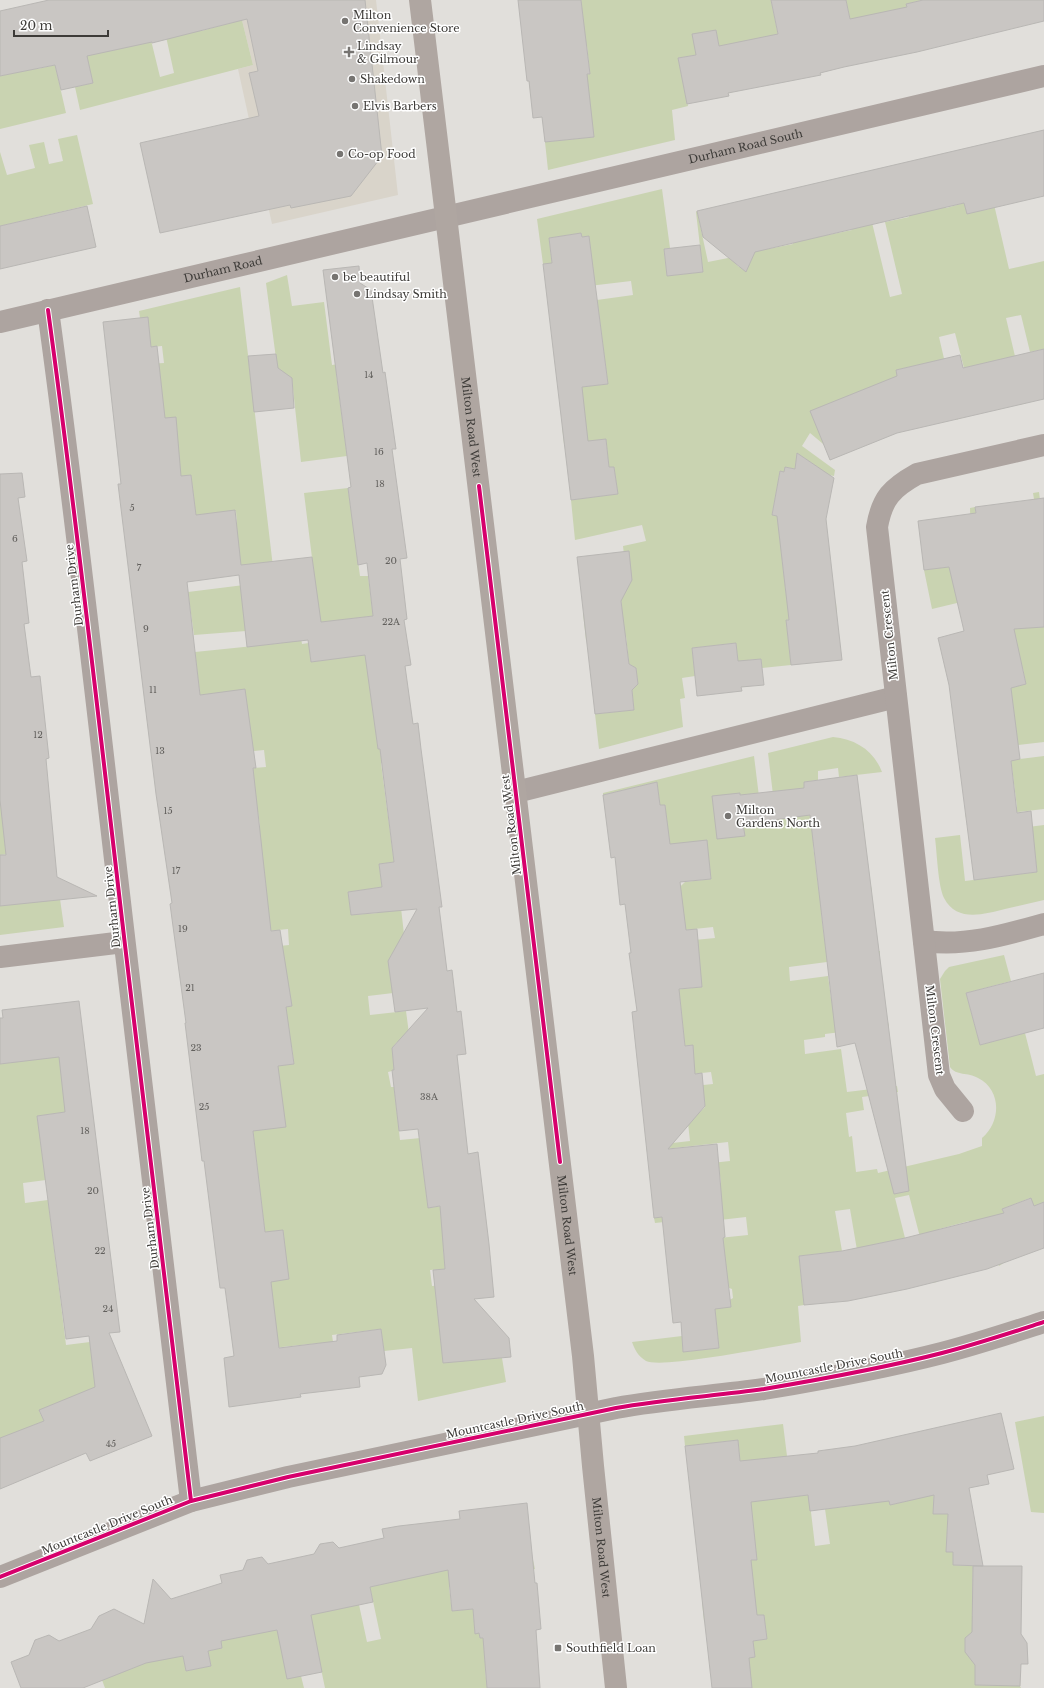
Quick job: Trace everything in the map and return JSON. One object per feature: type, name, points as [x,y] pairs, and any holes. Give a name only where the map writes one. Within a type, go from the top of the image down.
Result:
[{"type":"main road","name":"Milton Road West","points":[[420,0],[582,1340],[593,1466],[616,1688]]},
{"type":"street","name":"Durham Road South","points":[[446,217],[1044,76]]},
{"type":"street","name":"Durham Road","points":[[0,322],[446,217]]},
{"type":"street","name":"Durham Drive","points":[[48,310],[109,797],[124,942],[191,1501]]},
{"type":"street","name":"Milton Crescent","points":[[963,1111],[945,1089],[939,1075],[877,527],[879,513],[890,493],[899,484],[917,474],[1044,445]]},
{"type":"street","points":[[516,792],[896,697]]},
{"type":"street","points":[[924,941],[936,943],[965,942],[1000,936],[1044,924]]},
{"type":"street","points":[[0,957],[124,942]]},
{"type":"street","name":"Mountcastle Drive South","points":[[0,1578],[191,1501],[288,1478],[589,1413],[644,1403],[763,1389],[870,1369],[941,1354],[991,1340],[1044,1322]]},
{"type":"shaded area","points":[[237,0],[376,0],[398,195],[272,224],[238,69],[253,65]]},
{"type":"green space","points":[[158,0],[201,31],[234,22],[229,0],[237,0],[253,65],[80,110],[75,87],[93,83],[83,40],[151,40],[160,77],[174,73]]},
{"type":"green space","points":[[581,0],[771,0],[778,35],[730,74],[733,92],[728,93],[716,30],[696,55],[678,58],[688,106],[672,110],[675,140],[548,170],[545,142],[594,137],[588,91],[531,97],[529,81],[590,74],[587,46],[575,48],[562,21],[583,19]]},
{"type":"green space","points":[[846,0],[923,0],[906,4],[917,51],[850,19]]},
{"type":"green space","points":[[32,51],[37,69],[55,65],[66,113],[0,129],[0,76],[16,72]]},
{"type":"green space","points":[[77,135],[93,204],[0,226],[0,152],[7,175],[35,168],[29,145],[44,142],[49,164],[63,161],[58,139]]},
{"type":"green space","points":[[986,170],[1009,269],[1044,261],[1044,349],[1030,352],[1021,315],[1006,318],[1026,403],[1019,405],[1008,358],[964,368],[955,333],[939,337],[957,420],[946,373],[927,363],[896,370],[904,405],[828,448],[810,433],[802,446],[835,470],[834,476],[819,473],[819,468],[797,453],[795,469],[786,467],[784,472],[780,471],[772,515],[803,520],[781,548],[786,594],[811,591],[813,605],[836,603],[837,614],[786,620],[791,665],[762,668],[761,659],[748,660],[751,686],[741,687],[736,643],[692,648],[695,676],[682,678],[685,698],[680,699],[683,727],[599,749],[595,714],[634,710],[632,690],[638,684],[636,668],[629,664],[626,636],[586,640],[583,613],[622,608],[619,585],[624,555],[623,546],[646,541],[642,525],[575,540],[571,500],[618,494],[614,467],[609,467],[606,439],[564,444],[562,426],[582,424],[582,387],[608,384],[597,300],[633,295],[631,281],[547,291],[589,236],[582,237],[581,233],[549,238],[552,263],[543,264],[537,219],[662,189],[670,248],[664,249],[667,276],[703,272],[697,211],[708,262],[733,257],[735,263],[739,267],[749,265],[752,259],[739,201],[762,222],[768,249],[793,244],[792,236],[822,208],[828,235],[852,230],[850,222],[860,173],[890,297],[902,294],[885,222],[909,217],[907,209],[939,181],[946,208],[964,203],[967,213],[989,209]]},
{"type":"green space","points":[[287,275],[292,306],[324,302],[332,365],[359,361],[361,369],[336,373],[347,456],[301,462],[292,380],[279,381],[266,283]]},
{"type":"green space","points":[[240,287],[273,567],[237,572],[181,531],[237,525],[236,511],[196,515],[191,475],[174,477],[152,419],[148,393],[162,391],[160,376],[145,364],[164,363],[162,346],[151,347],[140,318],[139,311]]},
{"type":"green space","points":[[348,488],[360,576],[368,576],[373,616],[299,625],[302,644],[309,643],[311,662],[366,654],[378,749],[396,747],[398,761],[381,763],[394,862],[379,864],[382,887],[348,892],[351,915],[378,913],[400,899],[406,952],[392,954],[389,960],[389,965],[393,975],[410,991],[368,996],[370,1015],[406,1011],[410,1041],[397,1042],[392,1048],[393,1057],[399,1062],[412,1066],[388,1072],[391,1087],[394,1087],[400,1140],[431,1137],[434,1158],[422,1160],[428,1208],[464,1203],[470,1241],[443,1247],[445,1269],[430,1270],[432,1286],[446,1285],[450,1362],[502,1358],[506,1382],[418,1401],[412,1348],[384,1351],[381,1329],[332,1335],[337,1368],[320,1343],[272,1348],[271,1282],[285,1249],[283,1230],[265,1232],[253,1131],[259,1068],[294,1064],[292,1048],[254,1011],[291,1006],[289,989],[260,948],[289,945],[288,929],[229,935],[224,891],[266,886],[264,870],[237,873],[237,829],[260,826],[258,812],[216,817],[232,770],[266,767],[264,750],[207,756],[220,693],[200,695],[195,652],[282,643],[246,631],[194,635],[188,592],[275,581],[315,582],[304,493]]},
{"type":"green space","points":[[1039,492],[1044,532],[1044,742],[958,752],[1002,690],[1026,684],[1023,669],[982,597],[932,609],[924,570],[971,564],[970,508],[975,507],[982,558],[1034,499],[1033,493]]},
{"type":"green space","points":[[833,737],[849,740],[863,747],[874,758],[882,772],[839,777],[838,768],[818,771],[818,780],[804,782],[806,805],[809,805],[812,827],[863,821],[864,828],[841,830],[842,842],[813,845],[819,892],[871,886],[872,891],[849,893],[851,908],[821,912],[824,936],[831,958],[880,951],[880,955],[789,967],[790,981],[828,976],[831,998],[839,1028],[888,1022],[889,1026],[825,1034],[825,1037],[804,1040],[805,1054],[841,1049],[847,1092],[897,1086],[898,1092],[862,1097],[864,1110],[846,1113],[849,1137],[852,1136],[856,1172],[877,1169],[878,1173],[959,1154],[982,1146],[982,1138],[993,1124],[996,1106],[995,1098],[986,1083],[974,1076],[956,1072],[950,1067],[940,979],[949,967],[1004,955],[1011,981],[966,993],[980,1045],[1025,1033],[1036,1076],[1044,1074],[1044,1205],[1034,1206],[1030,1198],[1002,1209],[1005,1217],[991,1223],[1005,1262],[999,1266],[991,1245],[976,1249],[969,1221],[939,1229],[941,1237],[927,1241],[937,1282],[932,1283],[909,1195],[895,1198],[905,1238],[876,1244],[877,1252],[865,1297],[850,1209],[835,1211],[842,1251],[799,1256],[804,1305],[798,1306],[801,1342],[696,1360],[657,1363],[646,1361],[637,1353],[632,1342],[682,1336],[683,1352],[719,1348],[715,1309],[733,1298],[732,1289],[729,1288],[719,1238],[748,1235],[746,1217],[711,1221],[710,1217],[655,1223],[654,1218],[698,1213],[696,1186],[721,1183],[719,1168],[694,1170],[693,1165],[730,1161],[728,1142],[647,1151],[646,1146],[690,1141],[687,1114],[700,1112],[705,1107],[705,1101],[684,1087],[713,1084],[711,1072],[645,1079],[692,1045],[685,1046],[680,999],[635,994],[702,987],[684,941],[715,938],[713,927],[629,936],[685,882],[711,879],[709,864],[665,845],[668,830],[665,805],[660,805],[657,782],[603,795],[603,793],[754,756],[762,821],[776,820],[768,753]]},
{"type":"green space","points":[[1044,756],[1044,809],[966,818],[965,813],[1017,807],[1011,760]]},
{"type":"green space","points":[[0,800],[24,852],[0,855]]},
{"type":"green space","points":[[1044,825],[1044,900],[988,913],[972,915],[963,914],[949,906],[944,898],[940,886],[935,838],[960,835],[965,881],[1037,872],[1035,853],[1023,854],[1020,828]]},
{"type":"green space","points":[[60,899],[64,927],[0,935],[0,903]]},
{"type":"green space","points":[[84,1052],[65,1112],[37,1116],[46,1180],[23,1183],[25,1203],[48,1200],[66,1345],[90,1342],[92,1357],[96,1369],[102,1381],[111,1393],[39,1411],[44,1421],[2,1438],[0,1465],[0,1064]]},
{"type":"green space","points":[[1044,1416],[1044,1513],[1031,1512],[1015,1422]]},
{"type":"green space","points":[[783,1424],[792,1496],[809,1495],[815,1546],[830,1544],[825,1509],[852,1506],[865,1445],[876,1441],[890,1505],[912,1500],[908,1484],[934,1490],[933,1513],[948,1514],[946,1552],[953,1552],[953,1565],[973,1566],[972,1616],[1021,1616],[1021,1621],[999,1621],[976,1658],[975,1685],[1020,1686],[1021,1688],[752,1688],[709,1662],[755,1657],[753,1641],[767,1639],[764,1615],[704,1621],[702,1602],[751,1560],[757,1559],[741,1469],[738,1440],[685,1446],[684,1436]]},
{"type":"green space","points":[[533,1560],[535,1569],[470,1578],[470,1584],[449,1587],[452,1611],[473,1609],[475,1633],[479,1633],[480,1638],[514,1635],[485,1669],[487,1688],[325,1688],[309,1611],[358,1600],[367,1642],[381,1639],[370,1587],[439,1570]]},
{"type":"green space","points":[[219,1630],[277,1630],[301,1676],[304,1688],[105,1688],[102,1680],[153,1660],[183,1656],[186,1671],[211,1666],[208,1651],[222,1648]]},
{"type":"building","points":[[49,0],[365,0],[382,156],[351,196],[291,208],[290,205],[160,233],[140,143],[259,116],[249,73],[258,71],[247,19],[152,43],[87,56],[93,83],[61,90],[55,65],[0,76],[0,11]]},
{"type":"building","points":[[518,0],[581,0],[590,74],[587,74],[594,137],[545,142],[542,117],[533,118],[529,81],[527,81]]},
{"type":"building","points":[[771,0],[846,0],[850,19],[907,7],[906,4],[923,0],[1044,0],[1044,21],[917,52],[844,67],[820,73],[821,75],[728,93],[729,96],[687,104],[678,58],[696,55],[692,34],[716,30],[719,46],[778,34]]},
{"type":"building","points":[[1044,130],[1044,196],[967,214],[964,203],[755,252],[746,272],[703,237],[697,211]]},
{"type":"building","points":[[87,206],[96,247],[0,269],[0,226]]},
{"type":"building","points":[[581,233],[582,237],[589,236],[608,384],[582,387],[588,441],[606,439],[609,467],[614,467],[618,494],[571,500],[543,264],[552,263],[549,238]]},
{"type":"building","points":[[700,245],[703,272],[667,276],[664,249]]},
{"type":"building","points":[[359,266],[360,283],[371,290],[396,449],[392,449],[407,558],[400,559],[407,619],[404,620],[411,665],[405,666],[413,724],[418,723],[442,907],[439,907],[447,971],[452,970],[457,1012],[461,1011],[466,1054],[457,1055],[468,1154],[478,1152],[489,1244],[494,1297],[474,1299],[509,1338],[511,1357],[443,1363],[433,1270],[445,1269],[440,1206],[428,1208],[418,1129],[399,1131],[392,1070],[394,1070],[392,1048],[428,1008],[395,1012],[388,961],[417,909],[351,915],[348,892],[382,887],[379,864],[394,862],[380,749],[378,749],[365,655],[311,662],[308,640],[247,647],[239,575],[187,582],[200,695],[245,689],[256,768],[253,768],[271,931],[280,930],[292,1006],[286,1007],[294,1064],[278,1066],[286,1127],[253,1131],[265,1232],[283,1230],[289,1279],[271,1282],[279,1348],[337,1341],[337,1335],[381,1329],[386,1365],[382,1374],[359,1377],[360,1387],[300,1394],[301,1397],[229,1407],[224,1358],[234,1356],[225,1288],[220,1288],[204,1161],[202,1161],[170,904],[172,903],[156,794],[118,484],[121,484],[103,322],[148,317],[151,347],[157,346],[165,418],[176,417],[181,476],[191,475],[196,515],[235,510],[241,565],[312,557],[321,622],[373,616],[367,563],[358,565],[348,488],[351,487],[323,270]]},
{"type":"building","points":[[1044,349],[1044,399],[897,433],[830,460],[810,411],[897,376],[896,370],[960,355],[963,368]]},
{"type":"building","points":[[276,354],[278,368],[292,378],[294,408],[254,412],[248,356]]},
{"type":"building","points":[[797,453],[834,478],[826,519],[842,660],[791,665],[786,620],[789,620],[777,516],[772,515],[780,471],[784,472],[785,467],[795,469]]},
{"type":"building","points":[[22,473],[25,497],[18,498],[27,561],[22,562],[29,623],[24,624],[31,677],[40,676],[49,758],[46,759],[57,877],[97,896],[0,906],[0,855],[6,855],[0,800],[0,474]]},
{"type":"building","points":[[1044,498],[1044,627],[1014,629],[1026,684],[1011,688],[1020,759],[1011,761],[1017,813],[1031,811],[1037,872],[974,880],[949,685],[938,638],[964,631],[949,567],[924,570],[918,521],[976,513],[975,507]]},
{"type":"building","points":[[629,551],[632,580],[621,601],[629,664],[636,668],[638,684],[632,690],[634,710],[595,714],[577,557]]},
{"type":"building","points":[[736,643],[738,661],[761,659],[764,685],[741,687],[742,691],[697,696],[692,648]]},
{"type":"building","points":[[857,775],[909,1191],[894,1194],[855,1043],[837,1047],[810,815],[743,824],[745,836],[717,839],[712,796],[740,793],[740,795],[804,788],[804,782]]},
{"type":"building","points":[[657,782],[660,805],[665,805],[670,844],[707,840],[711,879],[680,882],[686,930],[697,929],[702,987],[679,989],[685,1046],[693,1045],[695,1074],[702,1073],[705,1106],[668,1149],[717,1144],[725,1237],[723,1238],[731,1307],[715,1309],[719,1348],[683,1352],[681,1322],[673,1323],[662,1217],[654,1218],[632,1012],[637,1011],[629,953],[631,953],[625,904],[620,905],[615,857],[611,858],[603,795]]},
{"type":"building","points":[[1044,973],[1044,1028],[980,1045],[966,993]]},
{"type":"building","points":[[79,1001],[120,1332],[109,1333],[152,1436],[90,1461],[86,1453],[0,1489],[0,1438],[44,1421],[39,1410],[95,1387],[89,1336],[66,1339],[37,1116],[65,1112],[59,1057],[0,1064],[0,1018],[3,1018],[2,1010]]},
{"type":"building","points":[[1031,1198],[1034,1206],[1044,1202],[1044,1248],[987,1269],[907,1289],[848,1301],[804,1305],[799,1256],[842,1251],[905,1238],[1004,1213],[1002,1209]]},
{"type":"building","points":[[1001,1413],[1014,1469],[987,1475],[989,1484],[969,1488],[983,1566],[953,1565],[953,1552],[946,1552],[948,1514],[933,1514],[934,1495],[890,1505],[889,1501],[810,1511],[808,1495],[751,1502],[757,1560],[751,1560],[757,1615],[764,1615],[767,1639],[753,1641],[755,1657],[749,1658],[752,1688],[712,1688],[685,1446],[738,1440],[740,1461],[818,1453],[818,1451],[855,1446]]},
{"type":"building","points":[[527,1503],[541,1629],[536,1630],[540,1688],[487,1688],[483,1638],[480,1638],[479,1633],[475,1634],[473,1609],[452,1611],[448,1570],[370,1587],[373,1602],[311,1615],[322,1672],[287,1679],[277,1630],[221,1641],[222,1648],[208,1651],[211,1666],[186,1671],[183,1656],[146,1663],[83,1688],[21,1688],[11,1662],[29,1655],[35,1640],[49,1635],[59,1641],[91,1629],[99,1616],[114,1609],[144,1624],[153,1579],[171,1599],[222,1583],[220,1575],[243,1570],[247,1560],[262,1557],[268,1564],[314,1554],[320,1544],[333,1542],[339,1548],[384,1538],[382,1529],[460,1519],[459,1511]]},
{"type":"building","points":[[973,1566],[1022,1566],[1021,1634],[1027,1643],[1028,1664],[1021,1664],[1020,1686],[975,1685],[975,1665],[965,1652],[965,1638],[972,1632]]},
{"type":"cycle path","points":[[48,310],[79,548],[191,1501]]},
{"type":"cycle path","points":[[479,486],[560,1162]]},
{"type":"cycle path","points":[[0,1577],[191,1501],[288,1477],[616,1408],[653,1402],[764,1389],[876,1368],[955,1350],[1044,1322]]},
{"type":"place","name":"Milton Convenience Store","points":[[345,21]]},
{"type":"place","name":"Lindsay & Gilmour","points":[[349,52]]},
{"type":"place","name":"Shakedown","points":[[352,79]]},
{"type":"place","name":"Elvis Barbers","points":[[355,106]]},
{"type":"place","name":"Co-op Food","points":[[340,154]]},
{"type":"place","name":"be beautiful","points":[[335,277]]},
{"type":"place","name":"Lindsay Smith","points":[[357,294]]},
{"type":"place","name":"Milton Gardens North","points":[[728,816]]},
{"type":"place","name":"Southfield Loan","points":[[558,1648]]}]
